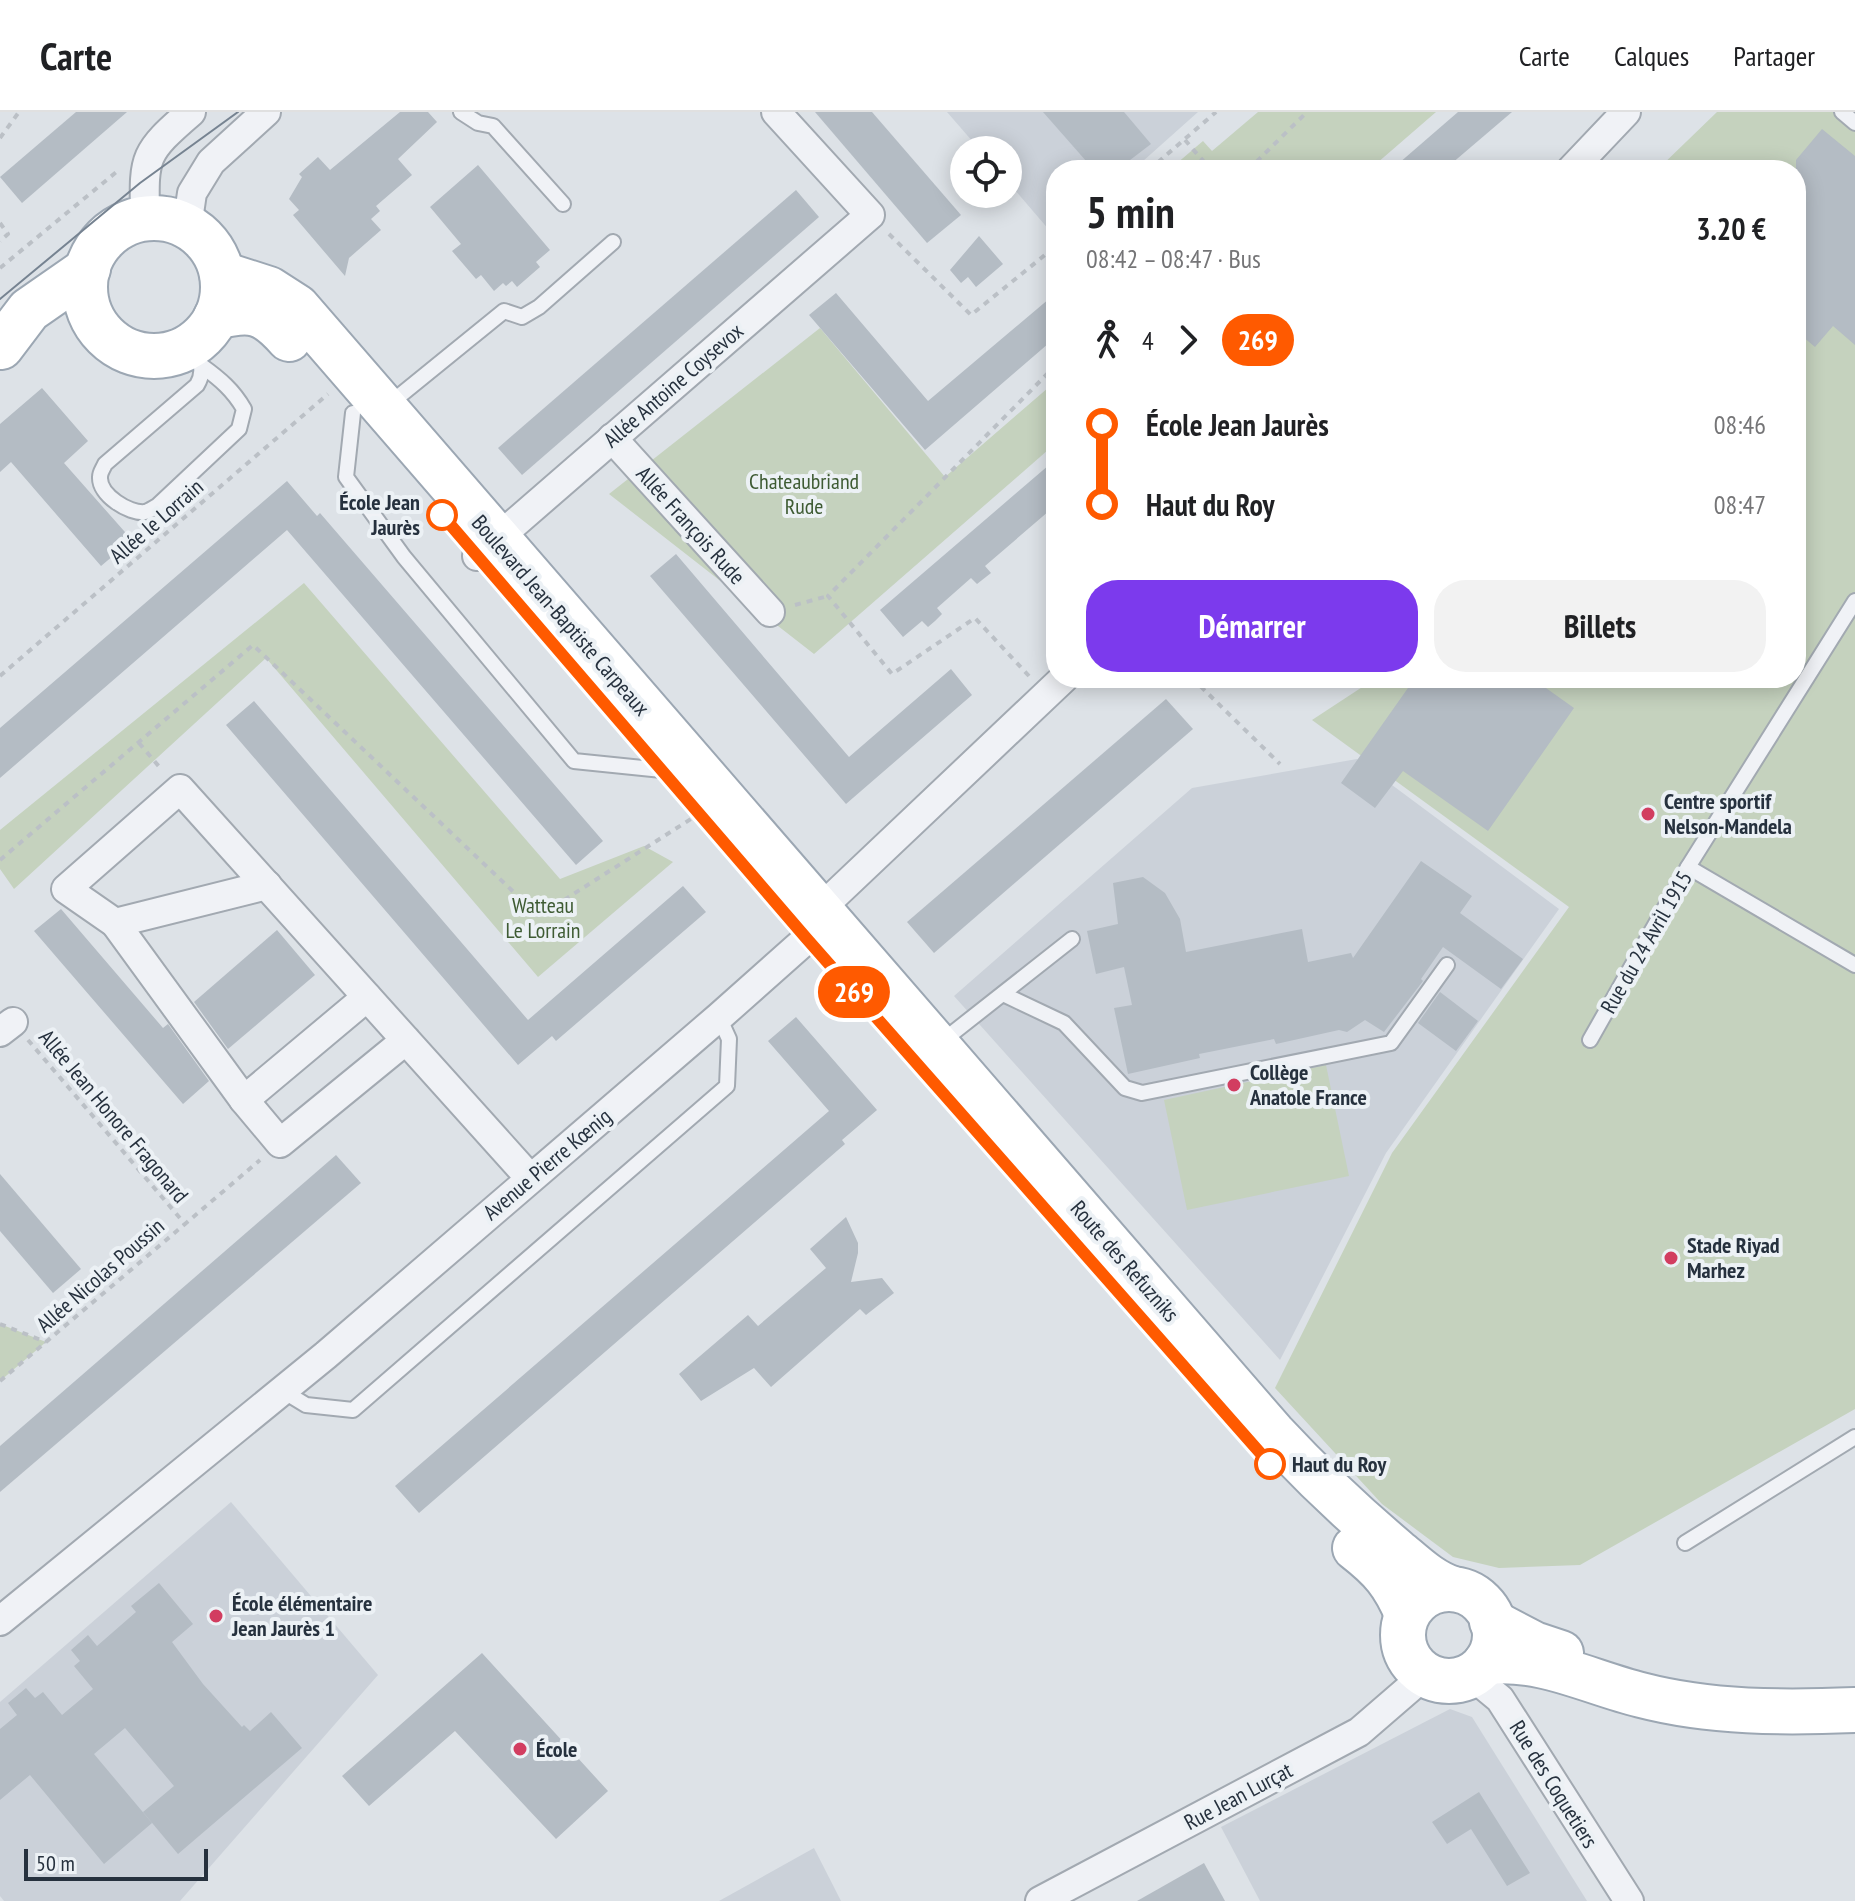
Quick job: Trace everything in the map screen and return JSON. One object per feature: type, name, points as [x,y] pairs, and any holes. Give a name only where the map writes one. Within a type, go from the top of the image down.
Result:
[{"type":"main road","points":[[166,223],[209,246],[222,274],[222,303],[204,342],[153,357],[132,353],[113,343],[98,328],[88,309],[86,289],[88,269],[96,251],[109,235],[126,224],[166,223]]},
{"type":"main road","points":[[0,348],[29,310],[88,269]]},
{"type":"main road","name":"Boulevard Jean-Baptiste Carpeaux","points":[[222,274],[269,289],[297,307],[357,404]]},
{"type":"main road","name":"Boulevard Jean-Baptiste Carpeaux","points":[[204,342],[248,312],[258,313],[267,318],[357,404],[486,547],[813,925]]},
{"type":"main road","points":[[0,348],[36,330],[65,321],[98,328]]},
{"type":"main road","name":"Boulevard Jean-Baptiste Carpeaux","points":[[486,547],[699,813],[813,925]]},
{"type":"main road","name":"Route des Refuzniks","points":[[813,925],[936,1046],[1309,1472],[1417,1567],[1441,1585],[1453,1589]]},
{"type":"main road","name":"Route des Refuzniks","points":[[813,925],[1279,1475],[1341,1536],[1382,1569],[1399,1594],[1407,1614]]},
{"type":"main road","points":[[1483,1653],[1488,1611],[1477,1599],[1453,1589],[1431,1594],[1407,1614],[1402,1639],[1406,1654],[1425,1675],[1438,1680],[1453,1681],[1483,1653],[1534,1644],[1638,1677],[1676,1685],[1785,1693],[1855,1689]]},
{"type":"main road","points":[[1483,1653],[1553,1667],[1640,1695],[1677,1703],[1721,1709],[1855,1710]]},
{"type":"street","points":[[191,112],[154,145],[145,166],[166,223],[192,193],[211,162],[266,112]]},
{"type":"street","points":[[776,112],[870,215]]},
{"type":"street","points":[[1580,160],[1626,112]]},
{"type":"street","name":"Allée Antoine Coysevox","points":[[486,547],[870,215]]},
{"type":"street","name":"Allée François Rude","points":[[612,438],[770,612]]},
{"type":"street","name":"Avenue Pierre Kœnig","points":[[0,1621],[283,1391],[719,1017],[1055,688]]},
{"type":"street","points":[[406,1040],[280,1143],[244,1100],[115,923],[66,889],[180,789],[267,885],[530,1178]]},
{"type":"street","points":[[115,923],[267,885]]},
{"type":"street","points":[[244,1100],[367,997]]},
{"type":"street","name":"Rue des Coquetiers","points":[[1483,1653],[1500,1699],[1629,1901]]},
{"type":"street","name":"Rue Jean Lurçat","points":[[1040,1901],[1074,1892],[1359,1732],[1425,1675]]},
{"type":"lane","points":[[461,112],[478,123],[493,126],[563,204]]},
{"type":"lane","points":[[1842,112],[1855,123]]},
{"type":"lane","points":[[613,242],[539,307],[522,317],[504,311],[357,404],[346,477],[404,557],[574,761],[662,770]]},
{"type":"lane","points":[[204,342],[244,409],[239,429],[157,506],[144,512],[127,508],[111,498],[103,487],[100,477],[105,464],[197,385],[202,376],[204,342]]},
{"type":"lane","name":"Rue du 24 Avril 1915","points":[[1806,679],[1855,601]]},
{"type":"lane","name":"Rue du 24 Avril 1915","points":[[1590,1040],[1688,867],[1800,688]]},
{"type":"lane","points":[[1688,867],[1855,965]]},
{"type":"lane","points":[[936,1046],[1072,939]]},
{"type":"lane","points":[[1003,994],[1064,1023],[1125,1088],[1142,1093],[1391,1043],[1447,965]]},
{"type":"lane","points":[[283,1391],[306,1405],[353,1410],[727,1086],[729,1039],[719,1017]]},
{"type":"lane","points":[[1685,1543],[1855,1437]]},
{"type":"path","points":[[0,138],[19,112]]},
{"type":"path","points":[[1161,160],[1216,112]]},
{"type":"path","points":[[1258,160],[1307,112]]},
{"type":"path","points":[[1185,140],[1202,160]]},
{"type":"path","points":[[870,215],[971,315],[1046,254]]},
{"type":"path","points":[[0,223],[8,234],[0,241]]},
{"type":"path","points":[[770,612],[828,596],[1046,375]]},
{"type":"path","name":"Allée le Lorrain","points":[[0,676],[357,404]]},
{"type":"path","points":[[828,596],[892,674],[975,618],[1046,678]]},
{"type":"path","points":[[0,860],[253,645],[539,916],[699,813]]},
{"type":"path","points":[[1202,688],[1280,764]]},
{"type":"path","points":[[139,743],[180,789]]},
{"type":"path","name":"Allée Jean Honore Fragonard","points":[[6,1027],[185,1224],[280,1143]]},
{"type":"path","name":"Allée Nicolas Poussin","points":[[0,1381],[185,1224]]},
{"type":"path","points":[[0,1324],[46,1342]]},
{"type":"shaded area","points":[[947,112],[1198,112],[1144,160],[1046,160],[1046,226],[1022,198],[1022,136],[968,136]]},
{"type":"shaded area","name":"Collège Anatole France","points":[[1357,759],[1559,909],[1386,1153],[1280,1360],[954,996],[1192,788]]},
{"type":"shaded area","points":[[231,1502],[378,1675],[180,1901],[4,1901],[0,1896],[0,1702]]},
{"type":"shaded area","points":[[1450,1709],[1472,1717],[1587,1901],[1260,1901],[1221,1827]]},
{"type":"shaded area","points":[[814,1848],[841,1901],[719,1901]]},
{"type":"green space","points":[[1258,112],[1436,112],[1381,160],[1181,160],[1203,141],[1212,151]]},
{"type":"green space","name":"Centre sportif Nelson-Mandela","points":[[1717,112],[1855,112],[1855,1409],[1580,1565],[1499,1568],[1453,1557],[1382,1504],[1275,1388],[1392,1153],[1569,907],[1312,720],[1361,688],[1806,688],[1806,160],[1667,160]]},
{"type":"green space","name":"Chateaubriand Rude","points":[[820,328],[945,477],[1046,390],[1046,452],[814,654],[609,494]]},
{"type":"green space","name":"Watteau Le Lorrain","points":[[304,583],[560,879],[644,846],[673,862],[538,977],[266,658],[14,889],[0,869],[0,830]]},
{"type":"green space","points":[[1326,1065],[1349,1176],[1187,1210],[1164,1100]]},
{"type":"green space","points":[[0,1324],[46,1342],[0,1381]]},
{"type":"building","points":[[76,112],[127,112],[22,203],[0,177]]},
{"type":"building","points":[[400,112],[428,112],[437,122],[398,159],[412,175],[376,206],[380,211],[371,219],[381,230],[349,258],[345,276],[293,215],[299,210],[289,199],[302,177],[299,174],[318,157],[330,170]]},
{"type":"building","points":[[815,112],[872,112],[950,202],[950,208],[955,208],[961,215],[927,243]]},
{"type":"building","points":[[1043,112],[1124,112],[1151,144],[1130,160],[1085,160]]},
{"type":"building","points":[[1458,112],[1512,112],[1456,160],[1403,160]]},
{"type":"building","points":[[1822,129],[1855,156],[1855,345],[1833,326],[1815,347],[1806,339],[1806,160],[1796,160]]},
{"type":"building","points":[[478,165],[550,250],[536,262],[540,267],[517,287],[512,281],[506,286],[503,283],[494,291],[481,275],[476,279],[452,251],[461,244],[430,207]]},
{"type":"building","points":[[796,190],[819,217],[522,475],[498,448]]},
{"type":"building","points":[[979,236],[1003,264],[976,287],[968,277],[961,283],[950,270]]},
{"type":"building","points":[[836,293],[928,401],[1046,301],[1046,346],[925,450],[809,315]]},
{"type":"building","points":[[42,388],[88,441],[64,463],[132,540],[101,566],[11,462],[0,472],[0,424]]},
{"type":"building","points":[[1046,468],[1046,514],[985,566],[991,573],[977,584],[971,578],[937,608],[942,614],[935,621],[928,627],[922,621],[903,637],[880,610]]},
{"type":"building","points":[[287,481],[317,516],[320,513],[603,841],[576,865],[287,530],[0,778],[0,728]]},
{"type":"building","points":[[676,554],[849,757],[951,669],[972,695],[846,804],[650,576]]},
{"type":"building","points":[[1408,688],[1546,688],[1574,708],[1488,831],[1403,771],[1375,808],[1341,783]]},
{"type":"building","points":[[1166,699],[1193,729],[934,953],[907,922]]},
{"type":"building","points":[[254,701],[528,1020],[683,886],[706,912],[556,1041],[552,1036],[518,1065],[226,725]]},
{"type":"building","points":[[1421,861],[1472,896],[1460,913],[1523,959],[1501,989],[1443,947],[1421,979],[1423,981],[1384,1032],[1365,1020],[1347,1032],[1339,1030],[1276,1044],[1274,1039],[1199,1054],[1200,1058],[1128,1074],[1114,1008],[1132,1005],[1124,967],[1096,974],[1087,931],[1118,924],[1113,883],[1143,877],[1165,893],[1180,919],[1186,952],[1302,929],[1308,962],[1351,953],[1353,958]]},
{"type":"building","points":[[61,909],[163,1028],[168,1024],[209,1081],[183,1104],[34,931]]},
{"type":"building","points":[[277,930],[315,975],[228,1049],[194,1002]]},
{"type":"building","points":[[1440,992],[1478,1021],[1456,1051],[1418,1023]]},
{"type":"building","points":[[796,1017],[877,1110],[842,1140],[845,1144],[419,1513],[395,1486],[829,1111],[768,1041]]},
{"type":"building","points":[[336,1155],[361,1183],[0,1492],[0,1446]]},
{"type":"building","points":[[0,1174],[81,1269],[53,1293],[0,1231]]},
{"type":"building","points":[[846,1217],[858,1243],[851,1282],[882,1278],[894,1293],[866,1315],[860,1309],[771,1387],[754,1368],[701,1401],[679,1374],[748,1315],[758,1326],[826,1268],[810,1249]]},
{"type":"building","points":[[159,1583],[193,1624],[172,1642],[203,1684],[242,1727],[244,1725],[250,1731],[271,1712],[302,1748],[178,1854],[143,1812],[174,1786],[125,1728],[94,1754],[152,1823],[104,1864],[30,1775],[0,1800],[0,1729],[17,1715],[8,1703],[26,1688],[35,1698],[43,1692],[62,1715],[93,1689],[74,1666],[80,1661],[71,1650],[88,1635],[97,1646],[136,1612],[131,1606]]},
{"type":"building","name":"École","points":[[482,1653],[608,1791],[556,1839],[455,1731],[369,1806],[342,1776]]},
{"type":"building","points":[[1479,1792],[1530,1873],[1507,1886],[1471,1829],[1447,1844],[1432,1822]]},
{"type":"building","points":[[1204,1863],[1225,1901],[1137,1901]]},
{"type":"tram line","points":[[0,299],[140,183],[238,112]]},
{"type":"bus line","name":"269","points":[[442,515],[807,939],[1270,1464]]},
{"type":"place","name":"École Jean Jaurès","points":[[442,515]]},
{"type":"place","name":"Centre sportif Nelson-Mandela","points":[[1648,814]]},
{"type":"place","name":"Collège Anatole France","points":[[1234,1085]]},
{"type":"place","name":"Stade Riyad Marhez","points":[[1671,1258]]},
{"type":"place","name":"Haut du Roy","points":[[1270,1464]]},
{"type":"place","name":"École élémentaire Jean Jaurès 1","points":[[216,1616]]},
{"type":"place","name":"École","points":[[520,1749]]}]
